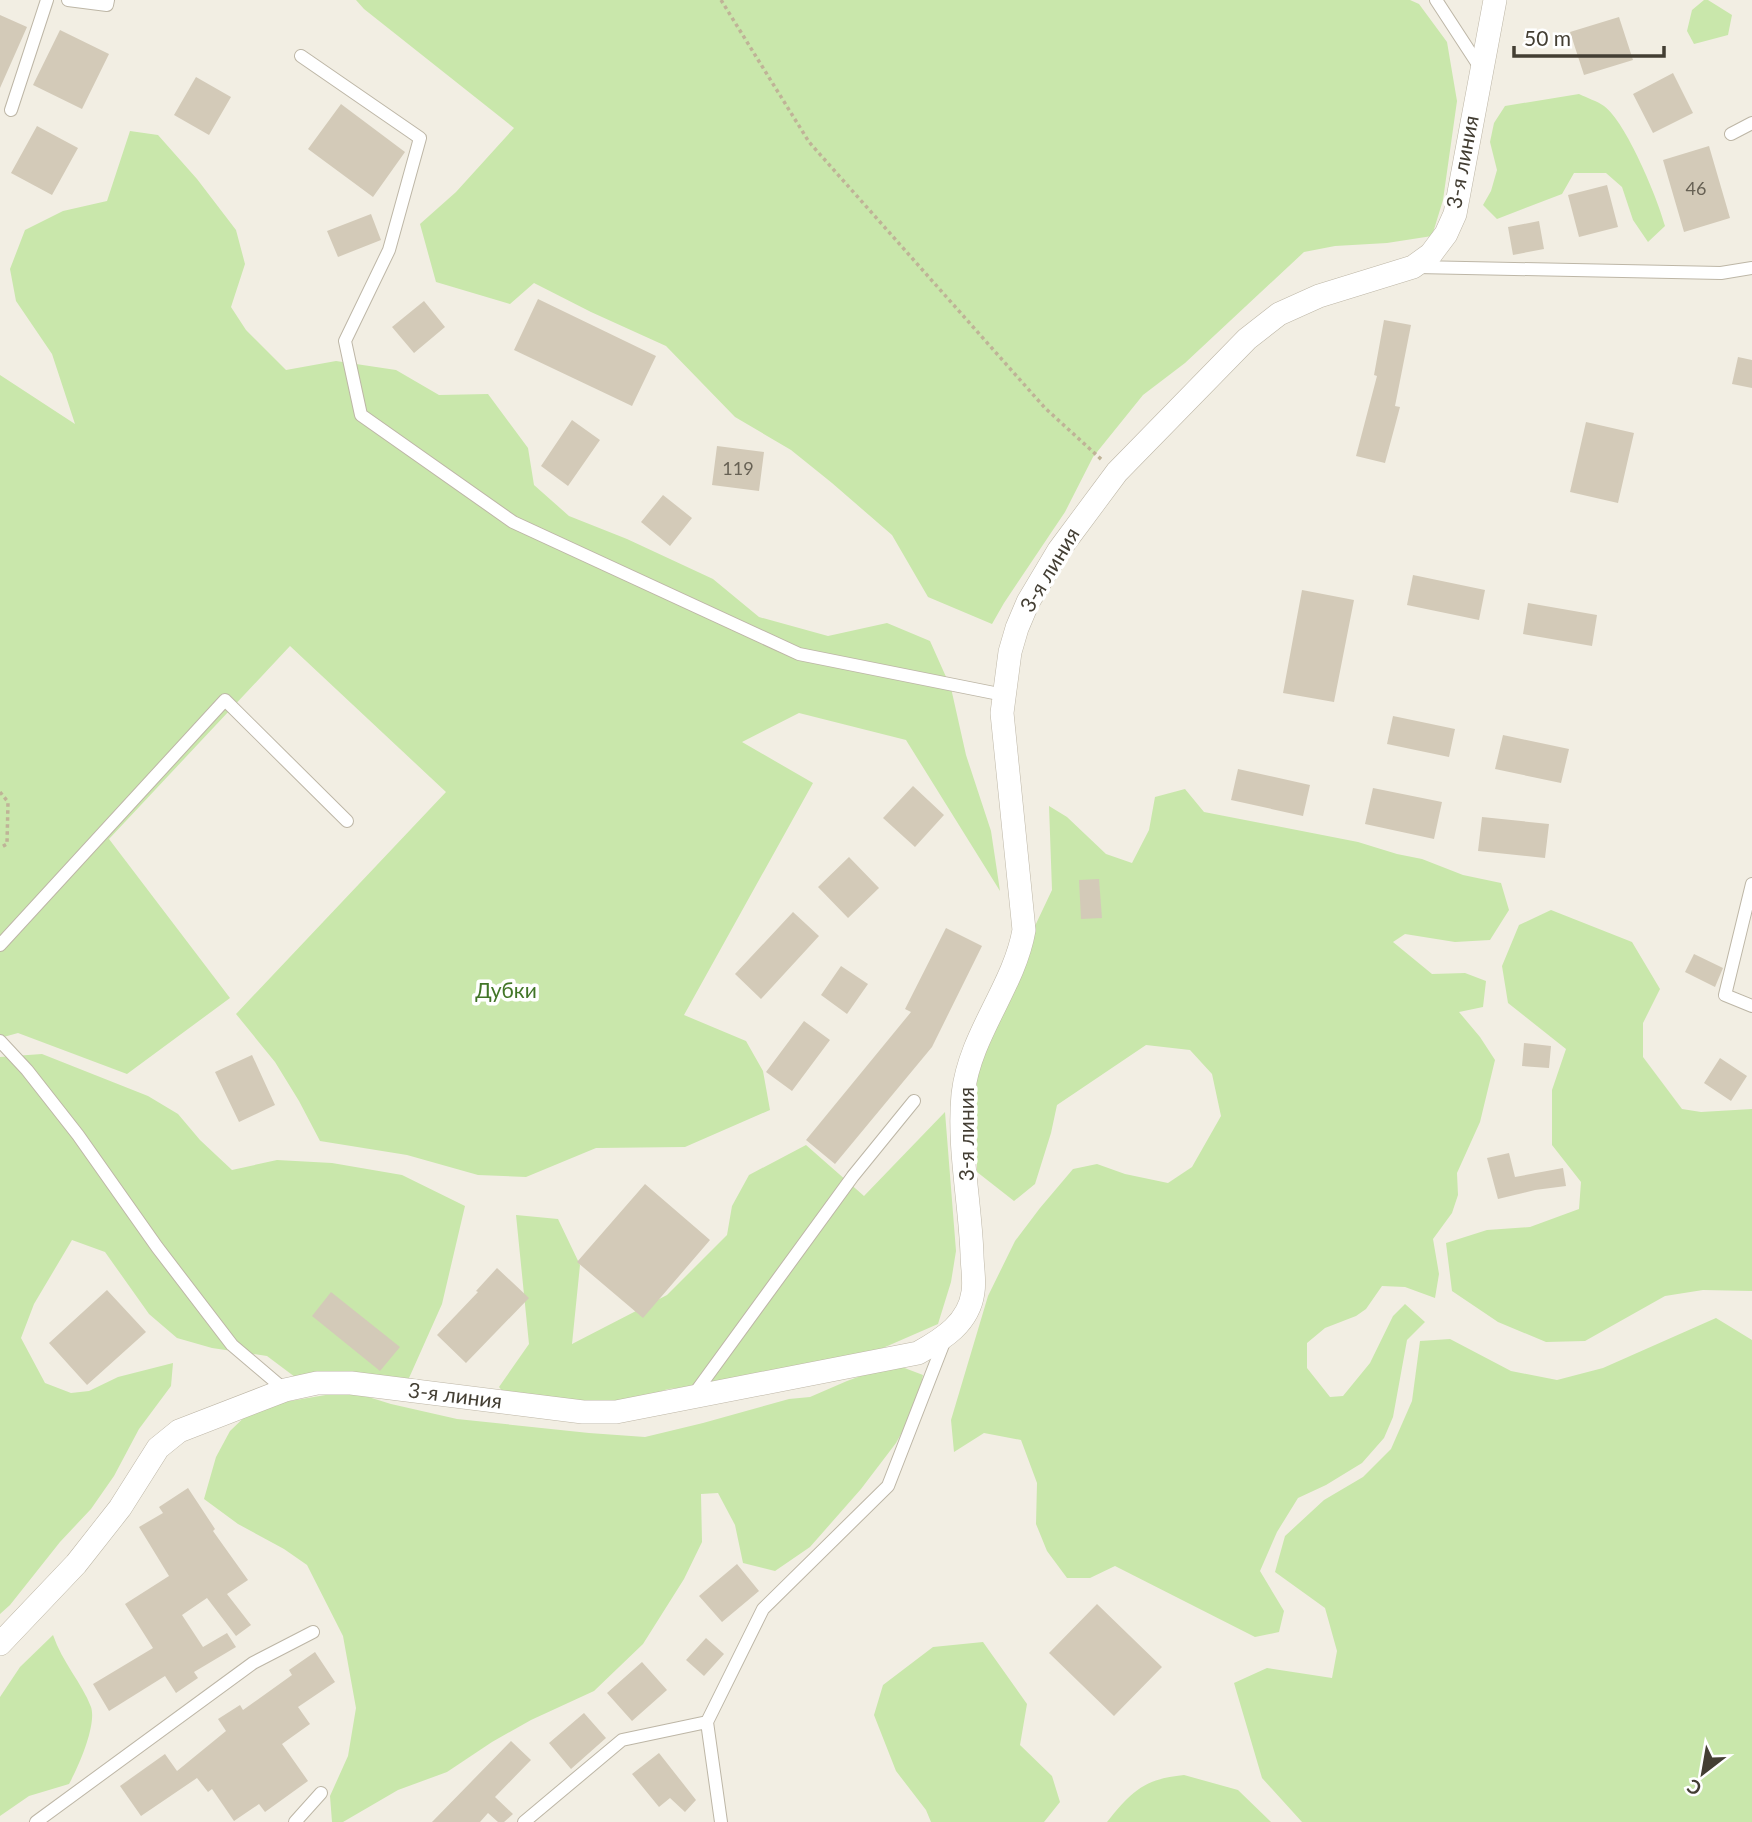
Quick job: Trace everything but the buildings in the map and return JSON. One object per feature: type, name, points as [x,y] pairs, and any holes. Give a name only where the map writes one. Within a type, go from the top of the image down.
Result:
[{"type":"street","name":"3-я линия","points":[[0,1644],[76,1564],[120,1507],[158,1448],[179,1431],[285,1390],[317,1383],[351,1383],[583,1412],[616,1412],[918,1353],[946,1337],[964,1317],[973,1292],[971,1227],[963,1161],[963,1094],[973,1054],[986,1020],[1020,954],[1024,930],[1002,713],[1010,652],[1017,628],[1028,602],[1059,550],[1117,472],[1247,340],[1279,314],[1360,281],[1413,267],[1431,254],[1446,234],[1455,214],[1495,0]]},
{"type":"lane","points":[[11,110],[47,0]]},
{"type":"lane","points":[[68,0],[107,5],[108,0]]},
{"type":"lane","points":[[1436,0],[1481,69]]},
{"type":"lane","points":[[301,56],[421,138],[389,250],[345,341],[361,415],[513,522],[799,654],[1004,695]]},
{"type":"lane","points":[[1731,134],[1752,123]]},
{"type":"lane","points":[[1413,267],[1708,273],[1752,268]]},
{"type":"lane","points":[[0,946],[225,700],[347,821]]},
{"type":"lane","points":[[1752,884],[1725,995],[1752,1006]]},
{"type":"lane","points":[[0,1041],[27,1070],[78,1135],[157,1247],[232,1345],[285,1390]]},
{"type":"lane","points":[[692,1397],[853,1176],[915,1101]]},
{"type":"lane","points":[[721,1822],[707,1722],[763,1609],[888,1486],[946,1337]]},
{"type":"lane","points":[[36,1822],[253,1663],[313,1632]]},
{"type":"lane","points":[[524,1822],[622,1740],[707,1722]]},
{"type":"lane","points":[[295,1822],[321,1793]]},
{"type":"path","points":[[721,0],[809,142],[1045,408],[1117,472]]},
{"type":"path","points":[[0,792],[8,802],[7,844],[0,848]]},
{"type":"green space","points":[[356,0],[1410,0],[1419,4],[1447,42],[1457,101],[1443,200],[1432,236],[1387,243],[1335,246],[1304,252],[1185,363],[1143,395],[1093,457],[1065,512],[992,624],[928,597],[892,535],[791,450],[735,417],[666,346],[534,283],[510,304],[436,282],[420,224],[456,192],[514,128]]},
{"type":"green space","points":[[1704,0],[1732,15],[1728,35],[1694,44],[1687,31],[1692,10]]},
{"type":"green space","points":[[1579,94],[1601,104],[1613,115],[1640,162],[1665,226],[1648,242],[1633,220],[1622,187],[1606,173],[1574,173],[1562,194],[1497,219],[1483,205],[1491,191],[1497,170],[1490,142],[1494,123],[1505,106]]},
{"type":"green space","name":"Дубки","points":[[130,131],[158,135],[197,179],[236,230],[245,264],[231,307],[246,330],[286,370],[336,361],[396,370],[439,395],[488,394],[528,448],[534,485],[569,516],[627,539],[713,579],[759,617],[828,636],[887,623],[930,641],[951,688],[966,755],[991,831],[1000,891],[906,740],[799,713],[742,742],[813,783],[684,1015],[746,1041],[763,1071],[770,1110],[685,1147],[596,1148],[526,1177],[478,1175],[407,1155],[320,1141],[275,1062],[236,1014],[446,792],[290,646],[109,839],[230,998],[127,1074],[18,1033],[0,1038],[0,375],[75,424],[52,354],[16,301],[10,269],[25,230],[63,211],[107,201]]},
{"type":"green space","points":[[1185,789],[1204,812],[1358,842],[1422,859],[1463,875],[1501,883],[1509,910],[1490,940],[1455,942],[1405,934],[1393,942],[1432,974],[1465,973],[1486,981],[1483,1007],[1459,1012],[1495,1060],[1480,1122],[1457,1173],[1458,1195],[1452,1213],[1433,1239],[1439,1274],[1435,1298],[1405,1287],[1382,1286],[1366,1309],[1356,1316],[1325,1328],[1307,1343],[1307,1368],[1330,1397],[1343,1396],[1370,1363],[1393,1316],[1405,1304],[1425,1322],[1407,1340],[1393,1417],[1384,1438],[1362,1463],[1298,1498],[1277,1532],[1260,1571],[1284,1611],[1279,1632],[1255,1637],[1115,1566],[1090,1578],[1067,1578],[1047,1551],[1036,1524],[1037,1483],[1021,1440],[984,1433],[954,1452],[951,1420],[988,1296],[1015,1241],[1073,1169],[1097,1164],[1125,1174],[1168,1183],[1192,1167],[1221,1116],[1212,1074],[1190,1050],[1146,1045],[1057,1105],[1035,1184],[1014,1201],[977,1172],[977,1066],[1015,968],[1052,890],[1049,806],[1067,817],[1106,854],[1132,863],[1149,830],[1155,797]]},
{"type":"green space","points":[[1551,910],[1632,942],[1660,989],[1643,1023],[1643,1057],[1682,1109],[1701,1112],[1752,1109],[1752,1291],[1703,1290],[1665,1296],[1585,1341],[1546,1342],[1498,1322],[1452,1291],[1446,1243],[1487,1230],[1530,1227],[1579,1209],[1581,1182],[1552,1145],[1552,1090],[1566,1049],[1508,1003],[1502,966],[1519,925]]},
{"type":"green space","points":[[42,1054],[148,1096],[178,1114],[200,1140],[232,1170],[277,1160],[332,1163],[402,1175],[465,1206],[442,1304],[409,1378],[295,1377],[267,1356],[212,1348],[177,1338],[149,1314],[105,1252],[72,1240],[34,1304],[21,1338],[45,1383],[71,1393],[89,1391],[118,1377],[173,1363],[171,1386],[139,1429],[114,1476],[91,1509],[0,1614],[0,1057]]},
{"type":"green space","points":[[945,1112],[956,1251],[951,1282],[938,1324],[876,1351],[789,1376],[668,1389],[619,1405],[508,1398],[499,1387],[529,1344],[516,1215],[558,1219],[580,1265],[572,1344],[667,1295],[727,1235],[732,1206],[749,1175],[806,1145],[864,1196]]},
{"type":"green space","points":[[1716,1318],[1752,1340],[1752,1822],[1302,1822],[1262,1778],[1234,1683],[1267,1668],[1332,1678],[1337,1651],[1325,1608],[1275,1572],[1285,1536],[1324,1500],[1363,1477],[1391,1449],[1412,1401],[1420,1341],[1450,1339],[1511,1371],[1557,1380],[1603,1368]]},
{"type":"green space","points":[[894,1364],[923,1375],[917,1405],[896,1443],[861,1489],[810,1547],[775,1571],[743,1563],[735,1525],[718,1493],[701,1494],[702,1542],[684,1579],[643,1644],[594,1691],[531,1720],[447,1772],[398,1790],[343,1822],[332,1822],[330,1796],[348,1756],[356,1708],[343,1636],[307,1565],[238,1524],[204,1499],[216,1457],[230,1431],[255,1407],[349,1391],[457,1419],[645,1437],[789,1399],[810,1397]]},
{"type":"green space","points":[[53,1635],[91,1707],[89,1735],[69,1784],[29,1796],[0,1816],[0,1697],[20,1667]]},
{"type":"green space","points":[[983,1642],[1027,1704],[1020,1745],[1052,1776],[1060,1802],[1044,1822],[931,1822],[926,1810],[896,1771],[874,1715],[883,1685],[933,1647]]},
{"type":"green space","points":[[1184,1775],[1238,1790],[1271,1822],[1107,1822],[1140,1788],[1159,1780]]}]
